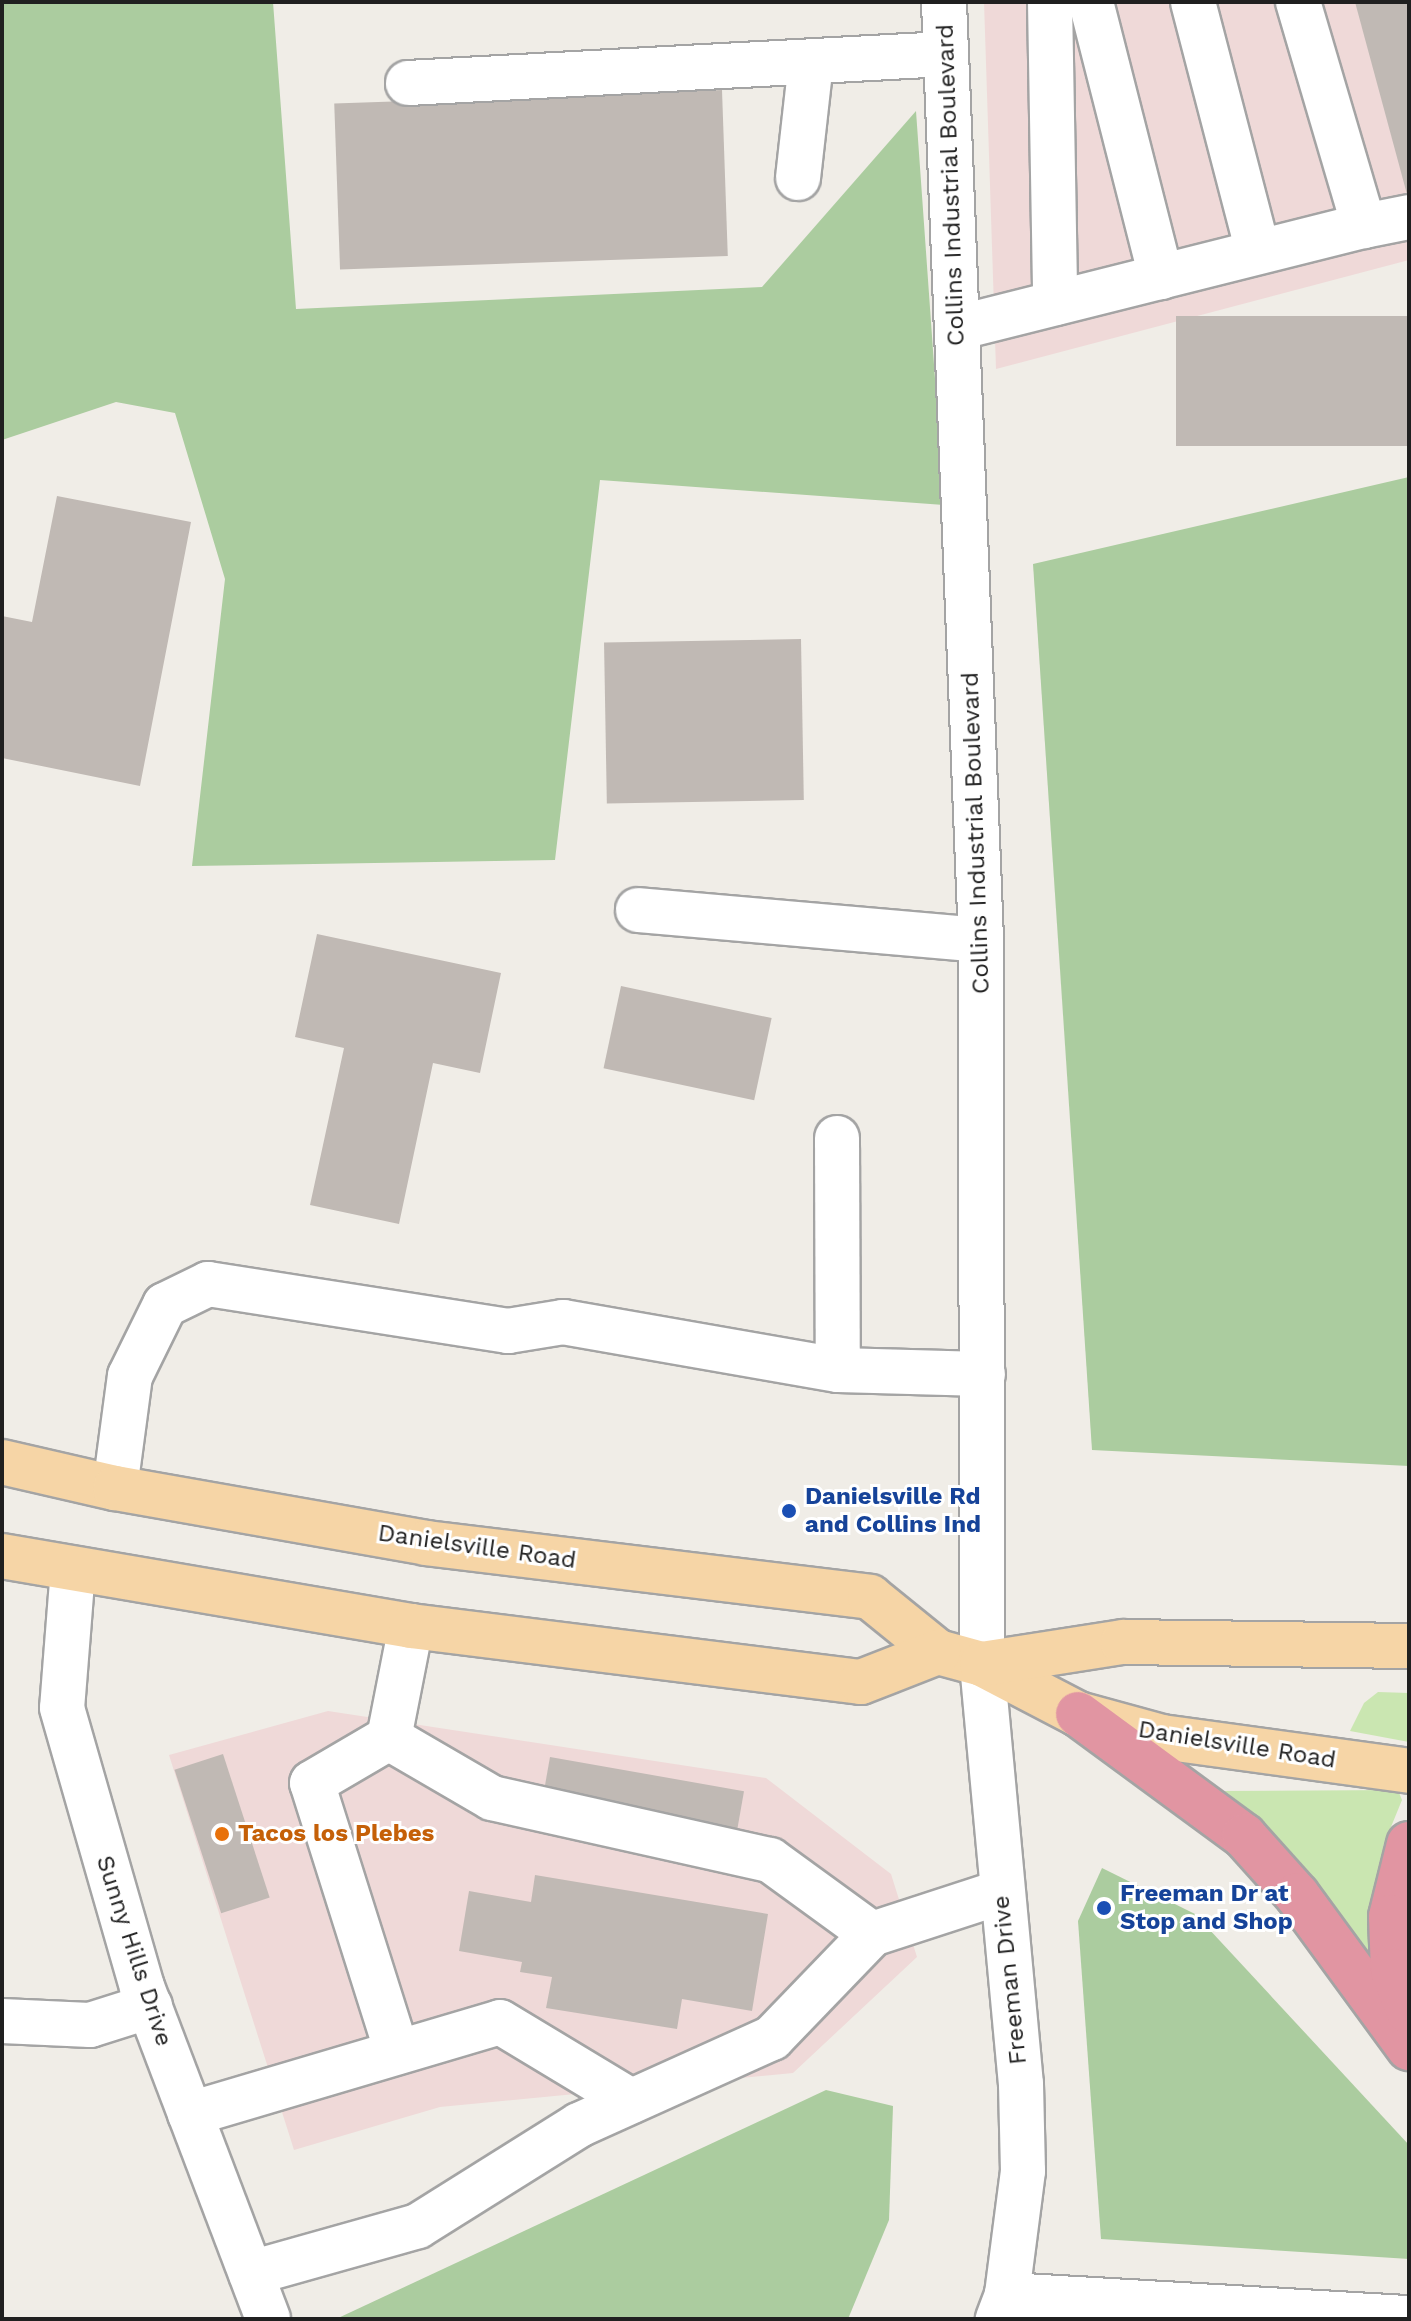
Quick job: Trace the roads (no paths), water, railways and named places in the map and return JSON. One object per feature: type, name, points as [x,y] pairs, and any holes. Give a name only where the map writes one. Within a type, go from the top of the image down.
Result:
[{"type":"highway","points":[[1078,1714],[1244,1836],[1297,1895],[1409,2048]]},
{"type":"highway","points":[[1409,1844],[1391,1917],[1393,1971],[1409,2012]]},
{"type":"main road","name":"Danielsville Road","points":[[2,1462],[115,1488],[426,1543],[870,1597],[938,1652],[982,1664],[1078,1714],[1162,1737],[1409,1771]]},
{"type":"main road","points":[[2,1556],[411,1626],[861,1682],[938,1652]]},
{"type":"main road","name":"Danielsville Road","points":[[982,1664],[1123,1642],[1409,1646]]},
{"type":"street","name":"Collins Industrial Boulevard","points":[[944,2],[981,940],[982,1664]]},
{"type":"street","points":[[1050,2],[1055,303]]},
{"type":"street","points":[[1091,2],[1161,277]]},
{"type":"street","points":[[1193,2],[1258,252]]},
{"type":"street","points":[[1298,2],[1364,226]]},
{"type":"street","points":[[408,83],[946,54]]},
{"type":"street","points":[[798,178],[811,62]]},
{"type":"street","points":[[957,328],[1409,217]]},
{"type":"street","points":[[638,910],[722,913],[981,940]]},
{"type":"street","points":[[837,1138],[838,1370]]},
{"type":"street","points":[[115,1488],[130,1376],[165,1305],[208,1284],[508,1331],[563,1322],[838,1370],[983,1374]]},
{"type":"street","name":"Sunny Hills Drive","points":[[73,1569],[62,1708],[150,2006],[268,2319]]},
{"type":"street","points":[[397,2052],[312,1783],[389,1738],[411,1626]]},
{"type":"street","name":"Freeman Drive","points":[[982,1664],[1021,2084],[1023,2171],[1002,2307],[1409,2318]]},
{"type":"street","points":[[389,1738],[492,1798],[770,1860],[872,1934]]},
{"type":"street","points":[[251,2273],[418,2226],[579,2125],[772,2038],[872,1934],[1001,1892]]},
{"type":"street","points":[[2,2021],[90,2025],[150,2006]]},
{"type":"street","points":[[190,2114],[500,2022],[631,2101]]},
{"type":"place","name":"Danielsville Rd and Collins Ind","points":[[789,1511]]},
{"type":"place","name":"Tacos los Plebes","points":[[222,1834]]},
{"type":"place","name":"Freeman Dr at Stop and Shop","points":[[1104,1908]]}]
